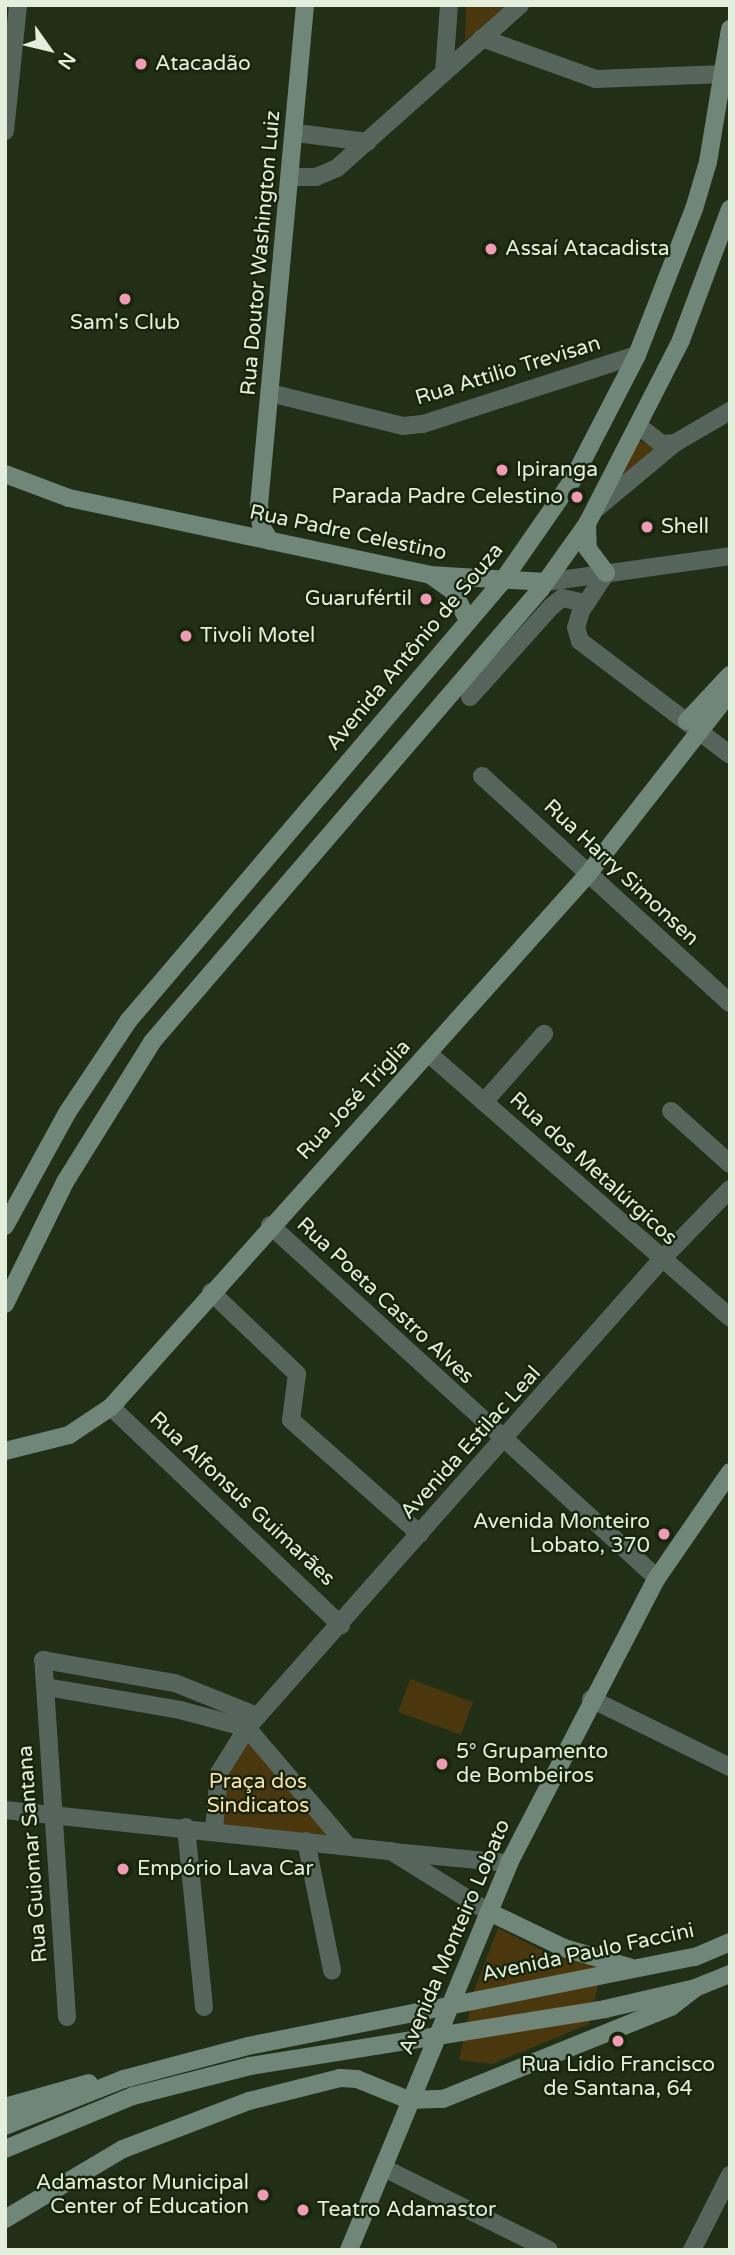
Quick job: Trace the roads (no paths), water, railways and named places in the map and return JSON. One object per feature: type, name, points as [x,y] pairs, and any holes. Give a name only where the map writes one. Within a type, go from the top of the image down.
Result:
[{"type":"main road","name":"Rua Doutor Washington Luiz","points":[[270,541],[261,526],[259,505],[292,177],[305,5]]},
{"type":"main road","name":"Avenida Antônio de Souza","points":[[5,1226],[67,1113],[129,1020],[502,583],[572,481],[638,355],[694,209],[727,66],[730,29]]},
{"type":"main road","points":[[5,1304],[65,1182],[152,1042],[546,582],[587,524],[640,427],[681,340],[730,209]]},
{"type":"main road","name":"Rua Padre Celestino","points":[[5,474],[69,498],[430,575],[502,583],[546,582]]},
{"type":"main road","points":[[233,533],[259,505]]},
{"type":"main road","points":[[587,524],[588,549],[606,573]]},
{"type":"main road","points":[[430,575],[453,591],[468,621]]},
{"type":"main road","points":[[694,726],[730,675]]},
{"type":"main road","points":[[694,726],[730,692]]},
{"type":"main road","name":"Rua José Triglia","points":[[5,1451],[69,1435],[111,1407],[270,1225],[588,874],[694,726]]},
{"type":"main road","name":"Avenida Monteiro Lobato","points":[[349,2250],[509,1863],[591,1699],[657,1578],[730,1472]]},
{"type":"main road","points":[[489,1912],[564,1948],[640,1968]]},
{"type":"main road","name":"Avenida Paulo Faccini","points":[[124,2079],[248,2046],[695,1957],[730,1942]]},
{"type":"main road","points":[[5,2149],[133,2096],[250,2066],[605,2009],[695,1988],[730,1974]]},
{"type":"main road","points":[[5,2219],[123,2149],[249,2101],[340,2078],[357,2078],[409,2100],[443,2099],[671,2007],[695,1988]]},
{"type":"main road","points":[[5,2107],[82,2084],[124,2079]]},
{"type":"main road","points":[[5,2126],[124,2079]]},
{"type":"street","points":[[5,131],[19,5]]},
{"type":"street","points":[[444,73],[449,5]]},
{"type":"street","points":[[292,177],[325,174],[367,142],[520,5]]},
{"type":"street","points":[[482,38],[596,79],[727,66]]},
{"type":"street","points":[[296,133],[367,142]]},
{"type":"street","name":"Rua Attilio Trevisan","points":[[270,393],[383,424],[415,425],[638,355]]},
{"type":"street","points":[[597,508],[675,443],[730,411]]},
{"type":"street","points":[[640,427],[662,444],[675,443]]},
{"type":"street","name":"Rua Padre Celestino","points":[[546,582],[730,556]]},
{"type":"street","points":[[606,573],[585,603],[576,627],[585,648],[730,755]]},
{"type":"street","points":[[470,696],[552,606],[562,598],[585,603]]},
{"type":"street","name":"Rua Harry Simonsen","points":[[482,776],[730,1003]]},
{"type":"street","points":[[484,1102],[544,1034]]},
{"type":"street","name":"Rua dos Metalúrgicos","points":[[428,1053],[661,1261],[730,1317]]},
{"type":"street","points":[[671,1111],[730,1164]]},
{"type":"street","name":"Avenida Estilac Leal","points":[[214,1830],[219,1773],[252,1722],[341,1625],[661,1261],[730,1189]]},
{"type":"street","name":"Rua Poeta Castro Alves","points":[[270,1225],[657,1578]]},
{"type":"street","points":[[211,1292],[298,1374],[291,1420],[420,1534]]},
{"type":"street","name":"Rua Alfonsus Guimarães","points":[[111,1407],[341,1625]]},
{"type":"street","name":"Rua Guiomar Santana","points":[[66,2017],[50,1812],[43,1660],[176,1683],[252,1722]]},
{"type":"street","points":[[46,1687],[252,1722],[347,1845]]},
{"type":"street","points":[[591,1699],[730,1767]]},
{"type":"street","points":[[5,1810],[50,1812],[509,1863]]},
{"type":"street","points":[[186,1827],[204,2007]]},
{"type":"street","points":[[306,1841],[332,1970]]},
{"type":"street","points":[[391,1851],[489,1912]]},
{"type":"street","points":[[383,2168],[549,2250]]},
{"type":"street","points":[[692,2250],[730,2175]]},
{"type":"place","name":"Atacadão","points":[[141,64]]},
{"type":"place","name":"Assaí Atacadista","points":[[491,249]]},
{"type":"place","name":"Sam's Club","points":[[125,299]]},
{"type":"place","name":"Ipiranga","points":[[502,470]]},
{"type":"place","name":"Parada Padre Celestino","points":[[577,497]]},
{"type":"place","name":"Shell","points":[[647,527]]},
{"type":"place","name":"Guarufértil","points":[[426,599]]},
{"type":"place","name":"Tivoli Motel","points":[[186,636]]},
{"type":"place","name":"Avenida Monteiro Lobato, 370","points":[[664,1534]]},
{"type":"place","name":"5° Grupamento de Bombeiros","points":[[442,1764]]},
{"type":"place","name":"Empório Lava Car","points":[[123,1869]]},
{"type":"place","name":"Rua Lidio Francisco de Santana, 64","points":[[618,2041]]},
{"type":"place","name":"Adamastor Municipal Center of Education","points":[[263,2195]]},
{"type":"place","name":"Teatro Adamastor","points":[[303,2210]]},
{"type":"park label","name":"Praça dos Sindicatos","points":[[258,1794]]}]
